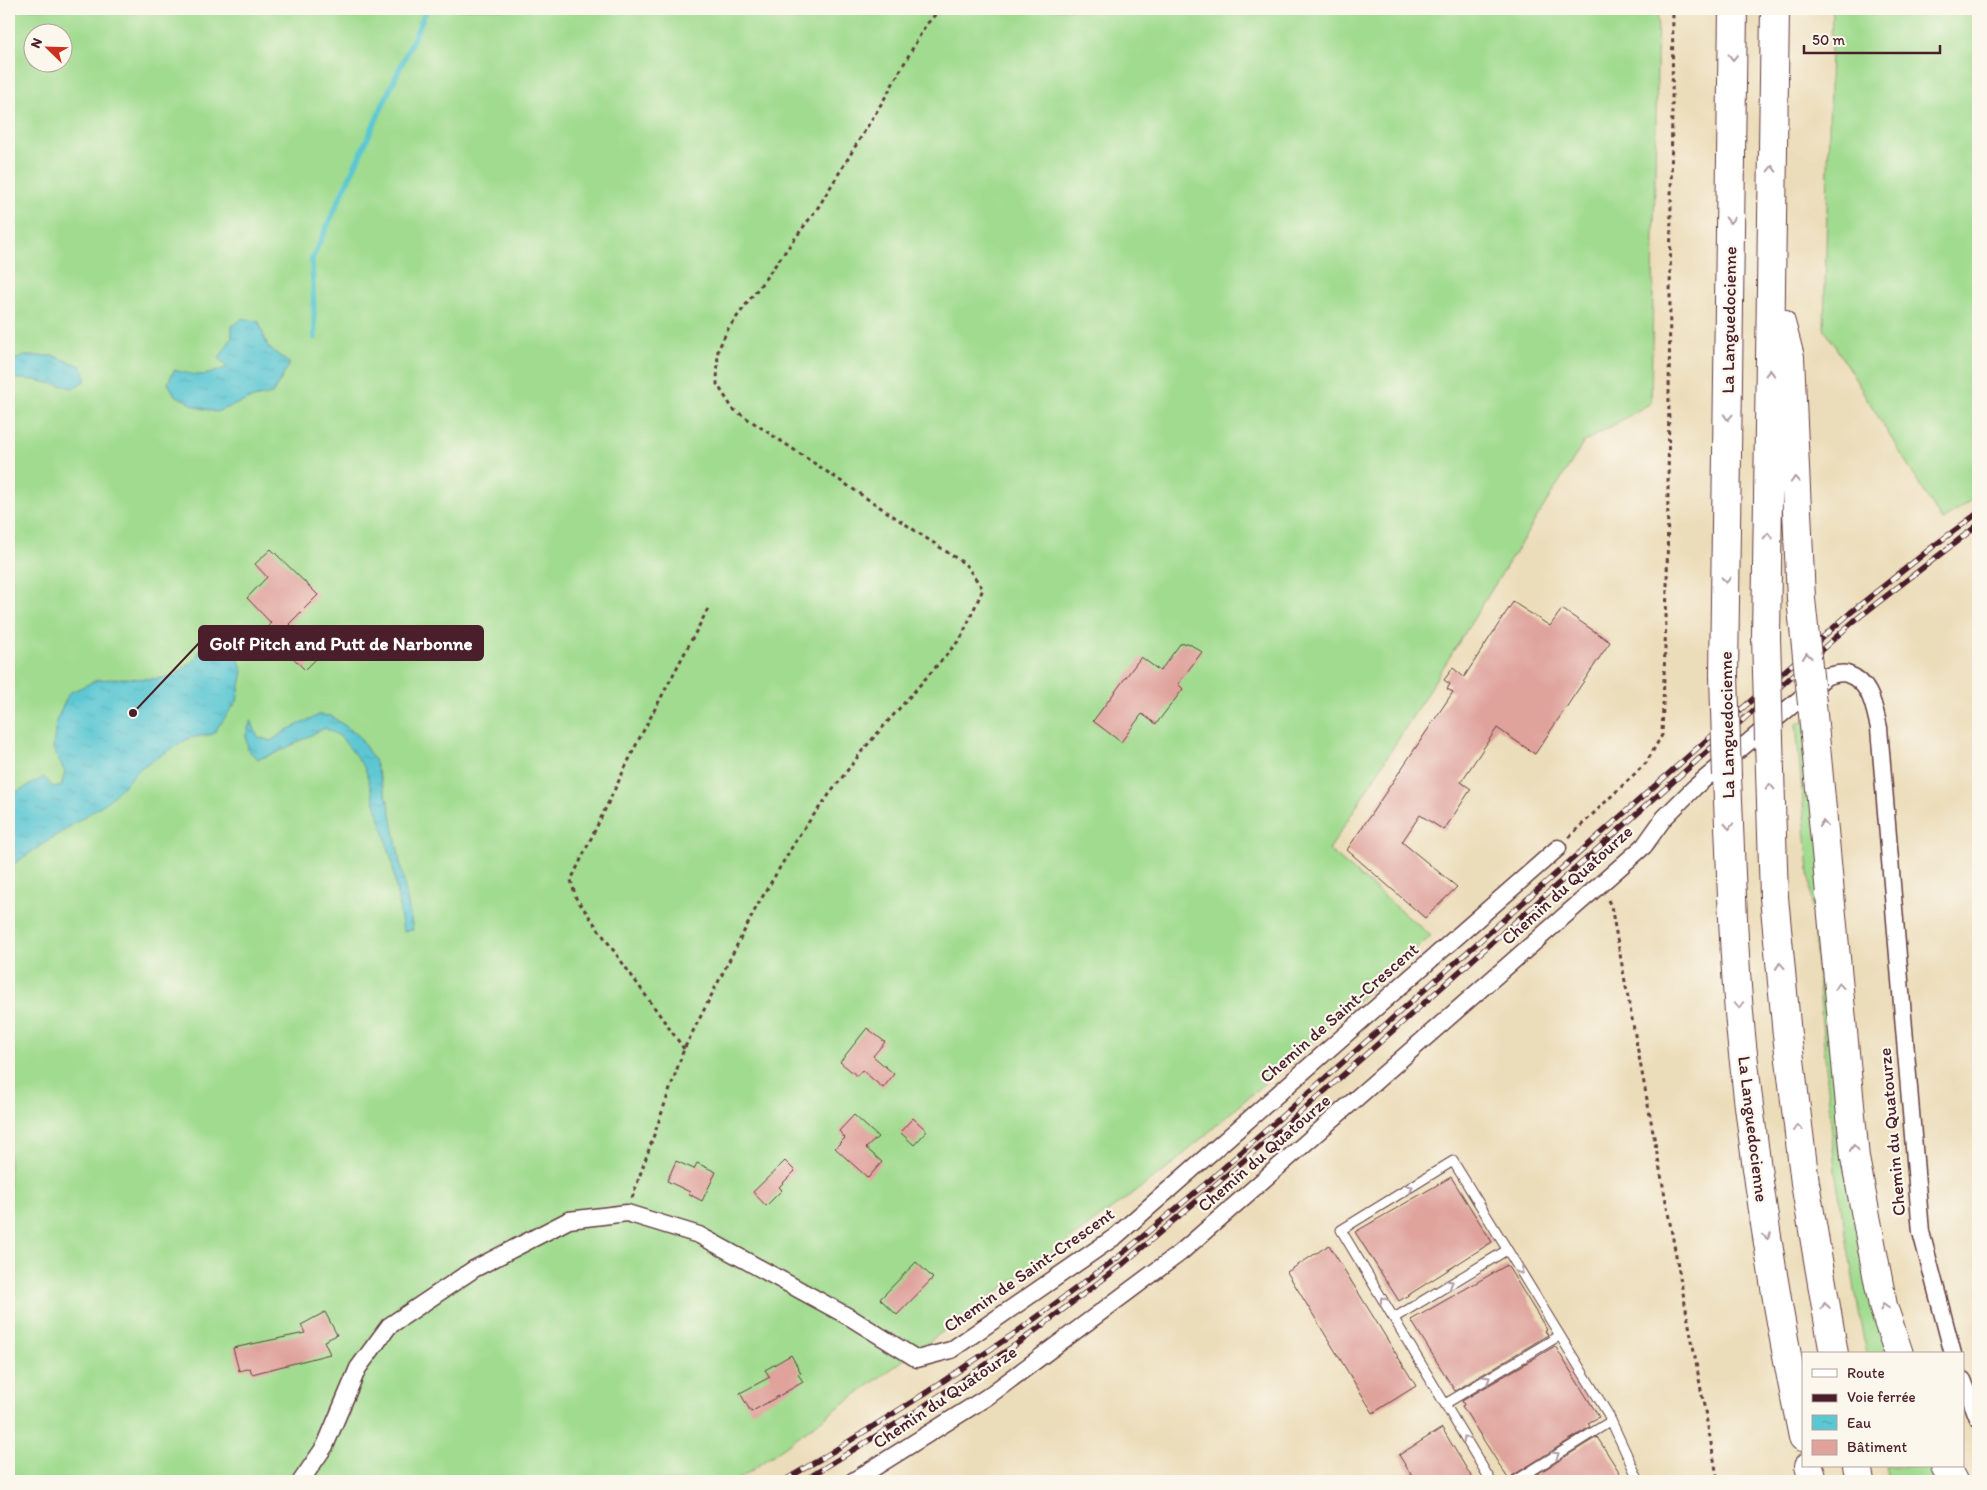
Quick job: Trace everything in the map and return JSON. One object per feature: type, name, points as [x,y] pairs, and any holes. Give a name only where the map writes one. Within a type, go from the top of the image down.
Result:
[{"type":"highway","name":"La Languedocienne","points":[[1733,9],[1724,675],[1733,912],[1742,1044],[1760,1195],[1785,1350],[1802,1432]]},
{"type":"highway","points":[[1775,9],[1766,637],[1774,897],[1787,1036],[1805,1183],[1834,1352]]},
{"type":"highway","points":[[1772,288],[1790,356],[1801,599],[1855,1158],[1883,1306],[1898,1352]]},
{"type":"highway","points":[[1810,1468],[1813,1481]]},
{"type":"highway","points":[[1857,1468],[1860,1481]]},
{"type":"highway","points":[[1945,1468],[1953,1481]]},
{"type":"street","name":"Chemin du Quatourze","points":[[853,1481],[987,1397],[1180,1253],[1644,846],[1664,818],[1695,787],[1827,676],[1846,673],[1864,684],[1872,699],[1879,728],[1920,1232],[1952,1352]]},
{"type":"street","name":"Chemin de Saint-Crescent","points":[[301,1481],[325,1446],[358,1368],[389,1326],[474,1269],[569,1220],[627,1213],[699,1236],[851,1318],[917,1359],[951,1350],[1116,1236],[1558,848]]},
{"type":"street","points":[[1964,1383],[1978,1418]]},
{"type":"lane","points":[[1491,1481],[1340,1230],[1453,1161],[1611,1421],[1639,1481]]},
{"type":"lane","points":[[1394,1318],[1507,1250]]},
{"type":"lane","points":[[1445,1404],[1559,1336]]},
{"type":"lane","points":[[1515,1481],[1611,1421]]},
{"type":"path","points":[[627,1213],[684,1049],[757,906],[801,832],[862,751],[961,638],[983,589],[965,564],[733,409],[717,384],[718,350],[728,330],[819,206],[886,96],[925,26],[940,9]]},
{"type":"path","points":[[1558,848],[1646,763],[1662,735],[1667,589],[1673,9]]},
{"type":"path","points":[[684,1049],[576,898],[571,880],[638,741],[709,607]]},
{"type":"path","points":[[1601,884],[1611,906],[1718,1481]]},
{"type":"green space","points":[[9,9],[1658,9],[1651,403],[1584,442],[1329,850],[1431,936],[1168,1168],[737,1481],[9,1481]]},
{"type":"green space","points":[[1832,9],[1978,9],[1978,495],[1942,521],[1824,328]]},
{"type":"green space","points":[[1805,721],[1890,1352],[1866,1352],[1835,1171],[1796,723]]},
{"type":"green space","points":[[1885,1468],[1936,1468],[1943,1481],[1888,1481]]},
{"type":"water","points":[[243,318],[259,322],[268,347],[290,364],[272,394],[253,398],[216,412],[197,407],[175,395],[168,383],[174,370],[201,375],[227,367],[219,358],[232,338],[232,326]]},
{"type":"water","points":[[25,356],[54,356],[81,366],[86,380],[73,388],[35,380],[9,378],[9,362]]},
{"type":"water","points":[[216,638],[233,644],[243,671],[237,701],[213,734],[189,738],[142,767],[108,801],[9,867],[9,796],[44,777],[53,787],[61,787],[65,772],[53,749],[56,721],[69,693],[97,680],[172,677],[196,659],[201,646]]},
{"type":"water","points":[[319,715],[331,716],[358,735],[374,760],[389,804],[413,930],[403,931],[391,857],[365,768],[341,737],[325,728],[284,749],[258,759],[248,750],[246,735],[251,720],[258,737],[271,741],[287,730]]},
{"type":"building","points":[[271,549],[318,595],[289,624],[320,655],[305,670],[265,629],[271,623],[247,598],[267,577],[255,564]]},
{"type":"building","points":[[1513,602],[1550,626],[1562,609],[1610,642],[1535,754],[1497,728],[1461,782],[1471,789],[1444,830],[1420,815],[1402,842],[1457,887],[1425,918],[1347,850],[1453,692],[1447,689],[1450,684],[1444,680],[1453,668],[1464,677]]},
{"type":"building","points":[[1188,643],[1202,652],[1178,684],[1183,689],[1156,724],[1142,714],[1121,742],[1093,721],[1141,657],[1160,671],[1180,644]]},
{"type":"building","points":[[867,1028],[885,1042],[873,1056],[894,1074],[883,1088],[862,1070],[857,1076],[840,1062]]},
{"type":"building","points":[[854,1115],[878,1137],[866,1148],[882,1162],[868,1178],[835,1148],[845,1138],[839,1131]]},
{"type":"building","points":[[913,1118],[927,1131],[914,1145],[900,1132]]},
{"type":"building","points":[[676,1161],[694,1169],[697,1163],[716,1172],[702,1201],[689,1194],[690,1192],[667,1181]]},
{"type":"building","points":[[785,1161],[795,1171],[779,1187],[782,1190],[766,1206],[753,1192]]},
{"type":"building","points":[[1451,1177],[1492,1242],[1399,1301],[1355,1232]]},
{"type":"building","points":[[1329,1245],[1416,1386],[1373,1413],[1287,1272]]},
{"type":"building","points":[[916,1262],[933,1278],[897,1315],[880,1299]]},
{"type":"building","points":[[1507,1265],[1547,1330],[1545,1331],[1548,1335],[1455,1391],[1411,1320]]},
{"type":"building","points":[[325,1312],[337,1335],[324,1341],[330,1354],[252,1374],[250,1368],[239,1371],[233,1348],[305,1333],[301,1325]]},
{"type":"building","points":[[1555,1346],[1599,1417],[1588,1423],[1590,1427],[1512,1476],[1509,1480],[1462,1406],[1464,1405],[1462,1401]]},
{"type":"building","points":[[791,1355],[801,1373],[798,1374],[803,1382],[751,1412],[740,1393],[770,1377],[765,1370]]},
{"type":"building","points":[[1442,1428],[1474,1481],[1415,1481],[1399,1455]]},
{"type":"building","points":[[1597,1437],[1625,1481],[1526,1481]]},
{"type":"waterway","points":[[315,338],[312,259],[427,9]]},
{"type":"railway","points":[[783,1481],[918,1398],[1018,1331],[1117,1258],[1211,1179],[1850,613],[1978,513]]},
{"type":"railway","points":[[803,1481],[918,1410],[1024,1339],[1123,1264],[1326,1090],[1854,621],[1978,525]]},
{"type":"place","name":"Golf Pitch and Putt de Narbonne","points":[[133,713]]}]
